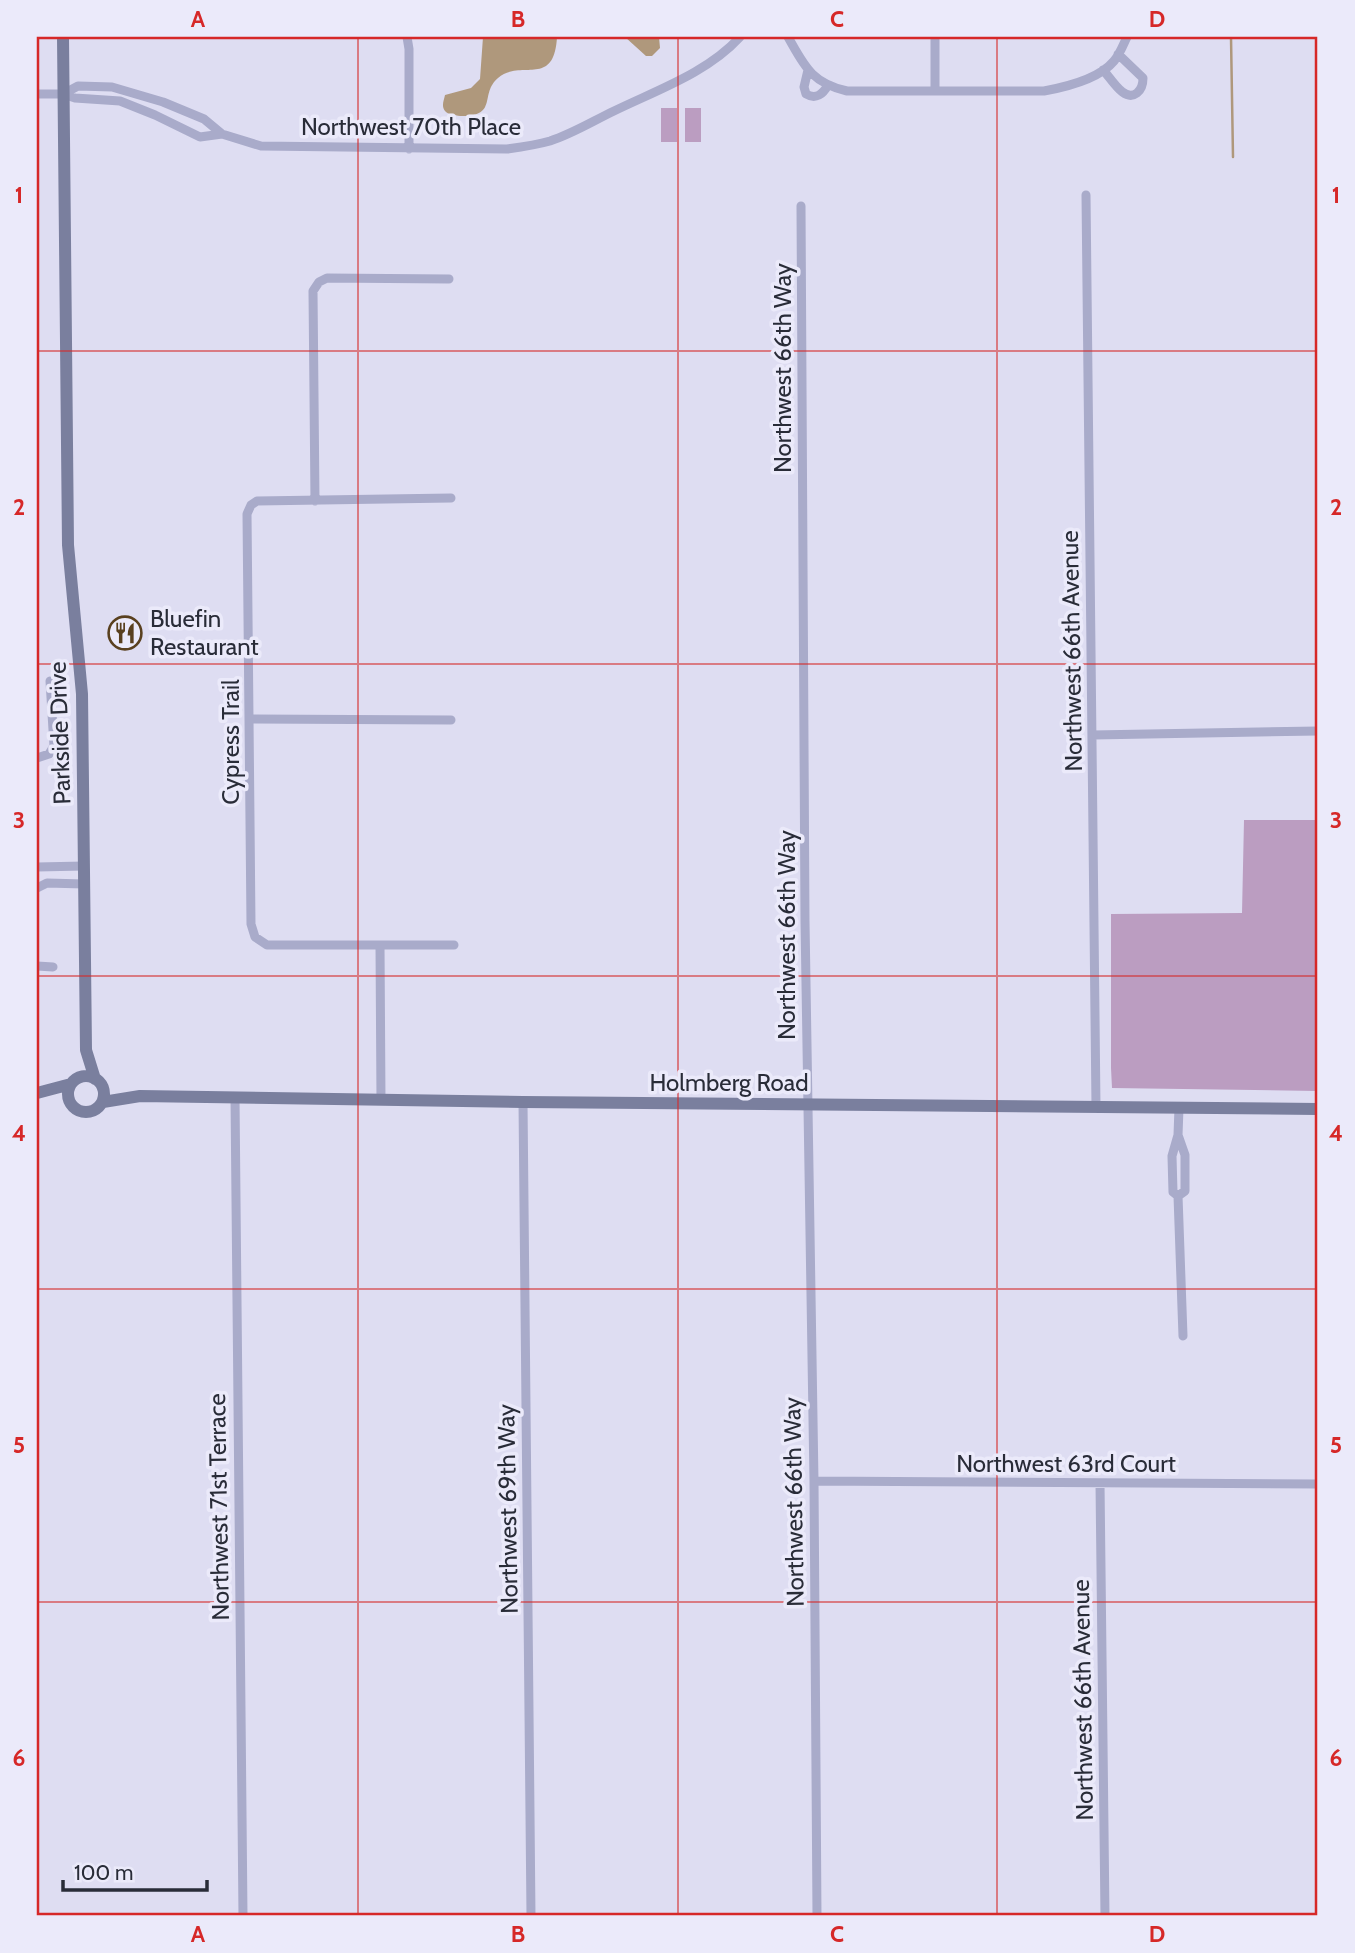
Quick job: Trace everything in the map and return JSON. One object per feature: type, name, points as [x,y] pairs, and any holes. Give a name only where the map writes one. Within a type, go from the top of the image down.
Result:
[{"type":"street","name":"Parkside Drive","points":[[63,37],[68,545],[82,694],[86,1050],[97,1080]]},
{"type":"street","points":[[407,37],[409,149]]},
{"type":"street","name":"Northwest 70th Place","points":[[63,94],[78,86],[112,87],[194,114],[204,118],[222,134],[261,146],[507,149],[533,146],[552,140],[686,76],[720,57],[740,37]]},
{"type":"street","points":[[788,37],[812,76],[846,91],[1044,91],[1065,87],[1103,69],[1115,59],[1127,37]]},
{"type":"street","points":[[935,37],[935,91]]},
{"type":"street","points":[[1103,69],[1124,95],[1131,96],[1138,92],[1143,86],[1143,78],[1115,59]]},
{"type":"street","points":[[808,71],[804,87],[806,94],[823,94],[828,85]]},
{"type":"street","points":[[37,94],[63,94]]},
{"type":"street","name":"Northwest 70th Place","points":[[63,94],[75,98],[120,101],[200,137],[222,134]]},
{"type":"street","points":[[158,116],[163,102]]},
{"type":"street","points":[[187,130],[194,114]]},
{"type":"street","name":"Northwest 66th Avenue","points":[[1086,195],[1096,1107]]},
{"type":"street","name":"Northwest 66th Way","points":[[801,206],[817,1916]]},
{"type":"street","points":[[449,279],[327,278],[318,282],[313,291],[315,500],[451,498]]},
{"type":"street","name":"Cypress Trail","points":[[315,500],[257,500],[247,514],[251,924],[255,937],[267,945],[380,945]]},
{"type":"street","points":[[37,758],[49,754],[54,746],[50,681]]},
{"type":"street","points":[[250,719],[451,720]]},
{"type":"street","points":[[1093,735],[1318,731]]},
{"type":"street","points":[[37,867],[84,866]]},
{"type":"street","points":[[37,888],[47,883],[84,884]]},
{"type":"street","points":[[381,1100],[380,945],[454,945]]},
{"type":"street","points":[[37,966],[53,967]]},
{"type":"street","name":"Parkside Drive","points":[[73,1082],[86,1050]]},
{"type":"street","points":[[85,1076],[97,1080],[104,1091],[103,1102],[89,1112],[78,1111],[70,1103],[39,1093],[85,1076]]},
{"type":"street","name":"Holmberg Road","points":[[97,1080],[115,1090],[140,1096]]},
{"type":"street","points":[[70,1103],[68,1094],[73,1082]]},
{"type":"street","name":"Holmberg Road","points":[[103,1102],[140,1096],[1318,1109]]},
{"type":"street","name":"Northwest 71st Terrace","points":[[235,1097],[243,1916]]},
{"type":"street","name":"Northwest 69th Way","points":[[523,1102],[531,1916]]},
{"type":"street","points":[[1179,1108],[1178,1135],[1172,1156],[1173,1192],[1178,1196],[1182,1336]]},
{"type":"street","name":"Northwest 63rd Court","points":[[814,1481],[1318,1484]]},
{"type":"street","name":"Northwest 66th Avenue","points":[[1100,1483],[1105,1916]]},
{"type":"shaded area","points":[[483,37],[557,37],[555,53],[550,63],[543,68],[516,70],[498,78],[480,113],[460,116],[448,113],[443,107],[445,95],[471,88],[480,79]]},
{"type":"shaded area","points":[[625,37],[659,37],[660,48],[652,56],[646,56]]},
{"type":"shaded area","points":[[661,108],[677,108],[677,142],[661,142]]},
{"type":"shaded area","points":[[685,108],[701,108],[701,142],[685,142]]},
{"type":"shaded area","points":[[1244,820],[1318,820],[1318,1091],[1112,1088],[1111,914],[1242,913]]},
{"type":"waterway","points":[[1231,37],[1233,157]]},
{"type":"place","name":"Bluefin Restaurant","points":[[125,633]]}]
